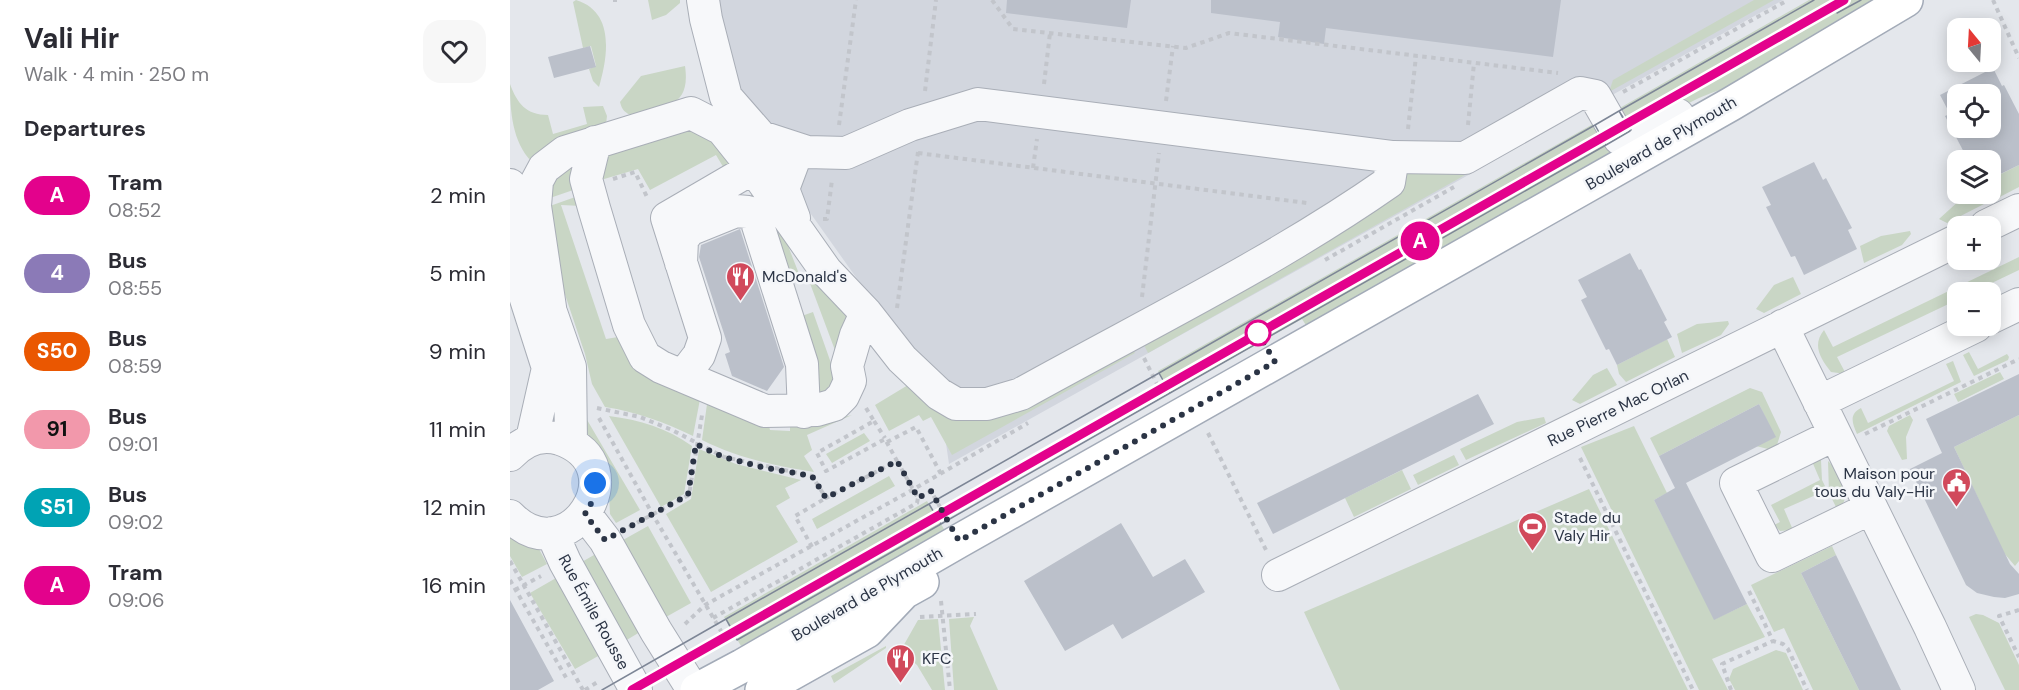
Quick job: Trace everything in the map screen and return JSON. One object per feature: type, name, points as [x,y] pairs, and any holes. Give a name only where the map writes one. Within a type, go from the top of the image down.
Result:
[{"type":"main road","name":"Boulevard de Plymouth","points":[[762,690],[867,631],[904,592],[1413,283],[1731,104],[1906,0]]},
{"type":"main road","name":"Boulevard de Plymouth","points":[[695,690],[742,666],[959,541],[1179,425]]},
{"type":"street","points":[[703,0],[726,97],[761,137],[807,152],[846,153],[922,122],[978,104],[1399,158],[1465,158],[1580,93],[1595,96],[1619,138],[1631,139],[1643,135],[1708,99],[1731,104]]},
{"type":"street","points":[[551,314],[535,206],[537,181],[544,168],[565,152],[691,113],[703,95],[717,65]]},
{"type":"street","points":[[691,113],[722,129],[754,169],[801,239],[826,271],[881,315],[902,359],[939,394],[956,404],[987,404],[1021,394],[1317,231],[1389,182],[1399,158]]},
{"type":"street","points":[[595,142],[586,179],[594,208],[629,325],[644,355],[661,367],[765,411],[817,410],[834,405],[843,396],[850,381],[847,366],[856,335],[881,315]]},
{"type":"street","points":[[695,381],[699,355],[705,338],[667,218],[793,147]]},
{"type":"street","points":[[793,147],[783,189],[801,239]]},
{"type":"street","points":[[510,185],[570,366],[571,443]]},
{"type":"street","points":[[2001,219],[2019,210]]},
{"type":"street","points":[[681,264],[682,240],[689,230],[736,212],[748,212],[756,219],[802,364],[804,412]]},
{"type":"street","name":"Rue Pierre Mac Orlan","points":[[1278,574],[1947,245]]},
{"type":"street","points":[[510,249],[548,368],[521,447]]},
{"type":"street","points":[[2001,313],[2019,304]]},
{"type":"street","points":[[1782,326],[1959,690]]},
{"type":"street","points":[[1819,402],[1955,336]]},
{"type":"street","points":[[850,381],[859,380],[872,362],[883,357],[902,359]]},
{"type":"street","points":[[510,517],[523,527],[537,532],[552,533],[571,527],[585,514],[593,500],[595,483],[592,467],[584,453],[571,443],[552,437],[521,447]]},
{"type":"street","points":[[1837,440],[1736,483],[1772,556],[1871,508]]},
{"type":"street","points":[[585,514],[605,540],[656,631],[695,690]]},
{"type":"street","name":"Rue Émile Rousse","points":[[552,533],[565,562],[636,690]]},
{"type":"path","points":[[881,315],[917,153],[936,0]]},
{"type":"path","points":[[992,0],[1013,29],[1186,48],[1228,33],[1568,74]]},
{"type":"path","points":[[1993,0],[2019,57]]},
{"type":"path","points":[[1138,330],[1173,46]]},
{"type":"path","points":[[1399,158],[1416,56]]},
{"type":"path","points":[[1465,158],[1474,63]]},
{"type":"path","points":[[917,153],[1313,204]]},
{"type":"path","points":[[635,172],[653,208]]},
{"type":"path","points":[[1837,440],[2019,359]]},
{"type":"path","points":[[1145,362],[1179,425],[1207,432],[1278,574]]},
{"type":"path","points":[[605,540],[688,495],[696,444],[695,381]]},
{"type":"path","points":[[705,605],[593,407],[640,417],[672,430],[723,457],[761,467],[812,476],[826,498]]},
{"type":"path","points":[[874,421],[886,440],[916,427],[941,474]]},
{"type":"path","points":[[1568,433],[1693,690]]},
{"type":"path","points":[[812,547],[795,516],[897,461],[918,498]]},
{"type":"path","points":[[713,618],[917,502],[918,498],[931,491],[959,541]]},
{"type":"path","points":[[510,561],[583,690]]},
{"type":"path","points":[[515,590],[565,562]]},
{"type":"path","points":[[510,580],[568,681]]},
{"type":"path","points":[[1749,591],[1773,642]]},
{"type":"path","points":[[941,593],[950,690]]},
{"type":"path","points":[[2019,610],[1999,616],[2019,657]]},
{"type":"path","points":[[1731,690],[1722,664],[1773,642],[1783,644],[1788,649],[1807,690]]},
{"type":"shaded area","points":[[699,0],[1783,0],[949,464],[939,394],[774,162]]},
{"type":"green space","points":[[576,0],[589,6],[597,14],[606,36],[605,62],[599,87],[593,81],[589,69],[596,66],[591,46],[583,48],[573,2]]},
{"type":"green space","points":[[648,0],[680,0],[680,3],[666,15],[652,20]]},
{"type":"green space","points":[[1754,0],[1774,0],[1609,92],[1613,80]]},
{"type":"green space","points":[[1809,0],[1877,0],[1742,84],[1698,98],[1633,135],[1618,109]]},
{"type":"green space","points":[[685,66],[684,90],[680,98],[673,103],[633,116],[623,109],[620,102],[641,76]]},
{"type":"green space","points":[[510,84],[523,107],[534,113],[548,115],[553,134],[587,124],[583,107],[603,106],[607,116],[606,124],[532,162],[520,145],[513,125]]},
{"type":"green space","points":[[1572,115],[1148,353],[1140,337],[1390,187],[1410,171]]},
{"type":"green space","points":[[1593,124],[1613,156],[1309,330],[1302,319],[1170,393],[1158,371]]},
{"type":"green space","points":[[686,128],[706,130],[730,164],[725,170],[716,155],[650,190],[638,169],[594,182],[610,152]]},
{"type":"green space","points":[[572,163],[579,172],[579,188],[550,198],[551,176]]},
{"type":"green space","points":[[2019,165],[2019,187],[2001,196],[2001,174]]},
{"type":"green space","points":[[752,193],[785,238],[801,279],[786,284],[747,204]]},
{"type":"green space","points":[[581,195],[582,206],[561,205],[606,339],[624,336],[701,394],[693,436],[650,418],[605,407],[592,384],[585,354],[553,259],[547,207]]},
{"type":"green space","points":[[1956,204],[1984,204],[1961,216],[1947,216],[1947,223],[1939,219]]},
{"type":"green space","points":[[1910,231],[1911,234],[1902,245],[1864,263],[1860,246],[1881,236]]},
{"type":"green space","points":[[2019,257],[2019,270],[1994,282],[1967,282],[1992,270],[2001,270],[2001,266]]},
{"type":"green space","points":[[805,270],[846,316],[849,325],[839,361]]},
{"type":"green space","points":[[1793,277],[1801,294],[1764,313],[1756,309],[1774,285]]},
{"type":"green space","points":[[1947,292],[1947,305],[1837,357],[1846,374],[1831,372],[1821,357],[1818,341],[1824,330],[1833,347]]},
{"type":"green space","points":[[813,312],[834,377],[830,392],[815,395],[796,318]]},
{"type":"green space","points":[[1728,321],[1729,324],[1721,335],[1682,353],[1677,334],[1697,324]]},
{"type":"green space","points":[[1667,339],[1675,357],[1626,382],[1619,374],[1617,365]]},
{"type":"green space","points":[[1130,344],[1135,353],[952,455],[931,417],[923,421],[919,415],[889,431],[875,405],[913,382],[946,410]]},
{"type":"green space","points":[[1969,352],[1978,369],[2007,354],[2009,357],[2008,360],[1974,376],[1963,355]]},
{"type":"green space","points":[[1953,361],[1961,382],[1857,434],[1853,416],[1857,410],[1861,408],[1868,423],[1954,381],[1946,364]]},
{"type":"green space","points":[[1607,368],[1617,385],[1580,404],[1572,400],[1593,375]]},
{"type":"green space","points":[[2000,372],[2004,379],[1958,402],[1954,394]]},
{"type":"green space","points":[[1750,388],[1762,392],[1781,432],[1777,445],[1768,449],[1756,446],[1775,437],[1759,404],[1659,456],[1650,438]]},
{"type":"green space","points":[[708,397],[768,422],[770,430],[790,431],[790,424],[816,424],[852,415],[807,435],[812,450],[804,456],[814,472],[757,461],[702,440]]},
{"type":"green space","points":[[583,413],[640,510],[616,523],[610,514],[609,495],[584,424]]},
{"type":"green space","points":[[1910,415],[1913,420],[1906,437],[1907,459],[1902,460],[1887,431],[1889,426]]},
{"type":"green space","points":[[2019,415],[2019,561],[2015,566],[2004,553],[1954,447]]},
{"type":"green space","points":[[609,416],[653,426],[673,434],[692,446],[684,494],[661,507]]},
{"type":"green space","points":[[1544,417],[1546,423],[1466,460],[1460,449],[1517,422]]},
{"type":"green space","points":[[1634,426],[1667,493],[1654,500],[1715,619],[1747,604],[1765,637],[1712,659],[1728,690],[1699,690],[1581,447]]},
{"type":"green space","points":[[864,433],[870,441],[832,463],[826,454]]},
{"type":"green space","points":[[699,449],[736,464],[801,480],[785,488],[790,498],[776,506],[798,542],[711,592],[666,514],[691,499]]},
{"type":"green space","points":[[1454,455],[1459,465],[1418,485],[1413,475]]},
{"type":"green space","points":[[1811,459],[1821,460],[1822,480],[1827,490],[1784,509],[1793,530],[1780,531],[1774,525],[1780,522],[1771,505],[1820,480]]},
{"type":"green space","points":[[1828,461],[1844,485],[1845,499],[1837,509],[1829,493]]},
{"type":"green space","points":[[1402,470],[1411,489],[1354,517],[1345,498]]},
{"type":"green space","points":[[889,476],[895,486],[817,529],[812,519]]},
{"type":"green space","name":"Stade du Valy Hir","points":[[1589,489],[1688,690],[1340,690],[1304,612]]},
{"type":"green space","points":[[927,501],[947,534],[876,569],[741,646],[724,617]]},
{"type":"green space","points":[[648,526],[691,603],[666,617],[623,540]]},
{"type":"green space","points":[[510,534],[539,549],[547,564],[522,577],[510,556]]},
{"type":"green space","points":[[1832,546],[1836,555],[1801,573],[1859,690],[1813,690],[1784,628],[1774,632],[1751,585]]},
{"type":"green space","points":[[601,551],[645,629],[625,641],[580,563]]},
{"type":"green space","points":[[556,578],[600,655],[575,669],[530,593]]},
{"type":"green space","points":[[1976,614],[1999,623],[2019,665],[2019,690],[2005,690],[1969,617]]},
{"type":"green space","points":[[974,617],[970,626],[998,690],[954,690],[949,619]]},
{"type":"green space","points":[[938,619],[945,690],[932,690],[917,665],[911,660],[915,657],[912,650],[897,657],[918,620]]},
{"type":"green space","points":[[886,646],[886,648],[834,683],[831,676]]},
{"type":"green space","points":[[1776,650],[1786,653],[1803,690],[1735,690],[1729,679],[1733,669]]},
{"type":"building","points":[[1007,0],[1131,0],[1127,28],[1006,13]]},
{"type":"building","points":[[1211,0],[1561,0],[1553,57],[1326,28],[1324,44],[1278,37],[1280,22],[1211,13]]},
{"type":"building","points":[[590,46],[596,67],[554,78],[548,57]]},
{"type":"building","points":[[1985,72],[1995,72],[2001,84],[1962,84]]},
{"type":"building","points":[[2001,84],[2004,85],[2019,114],[2019,165],[2001,174],[2001,150],[1963,150],[1956,138],[2001,138]]},
{"type":"building","points":[[1947,91],[1947,108],[1940,95]]},
{"type":"building","points":[[1814,162],[1823,180],[1826,178],[1852,228],[1848,230],[1857,249],[1804,275],[1795,256],[1791,257],[1766,207],[1771,205],[1762,187]]},
{"type":"building","name":"McDonald's","points":[[740,229],[784,367],[767,391],[732,376],[725,354],[730,352],[699,257],[701,245]]},
{"type":"building","points":[[1630,253],[1639,270],[1641,269],[1667,320],[1664,322],[1672,337],[1617,365],[1609,349],[1606,350],[1581,300],[1587,297],[1578,280]]},
{"type":"building","name":"Maison pour tous du Valy-Hir","points":[[2019,374],[2019,415],[1954,447],[2010,564],[2019,574],[2019,594],[2005,598],[1977,593],[1966,585],[1910,469],[1942,453],[1926,419]]},
{"type":"building","points":[[1478,394],[1494,424],[1273,534],[1257,503]]},
{"type":"building","points":[[1759,404],[1776,437],[1686,483],[1747,604],[1714,620],[1654,500],[1675,488],[1659,456]]},
{"type":"building","points":[[1121,523],[1153,577],[1185,559],[1205,592],[1122,639],[1113,624],[1065,651],[1024,581]]},
{"type":"building","points":[[1836,555],[1901,690],[1859,690],[1801,573]]},
{"type":"building","points":[[510,600],[554,681],[538,690],[510,690]]},
{"type":"tram line","points":[[1631,130],[1619,111],[1814,0]]},
{"type":"tram line","points":[[632,690],[1844,0]]},
{"type":"tram line","name":"A","points":[[632,690],[1844,0]]},
{"type":"tram line","points":[[1837,13],[1861,0]]},
{"type":"tram line","points":[[1619,111],[1630,131],[1606,145],[1595,125],[1619,111]]},
{"type":"tram line","points":[[1595,125],[1606,145],[1170,393],[1159,373],[1595,125]]},
{"type":"tram line","points":[[1159,373],[1170,393],[941,524],[929,504],[1159,373]]},
{"type":"tram line","points":[[929,504],[941,524],[737,640],[726,619],[929,504]]},
{"type":"tram line","points":[[602,690],[726,619],[730,626]]},
{"type":"place","name":"McDonald's","points":[[741,302]]},
{"type":"place","name":"Maison pour tous du Valy-Hir","points":[[1956,508]]},
{"type":"place","name":"Stade du Valy Hir","points":[[1533,552]]},
{"type":"place","name":"KFC","points":[[901,684]]},
{"type":"route","points":[[595,483],[593,500],[585,514],[605,540],[688,495],[696,444],[723,457],[761,467],[812,476],[826,498],[897,461],[918,498],[931,491],[959,541],[1275,362],[1258,333]]}]
